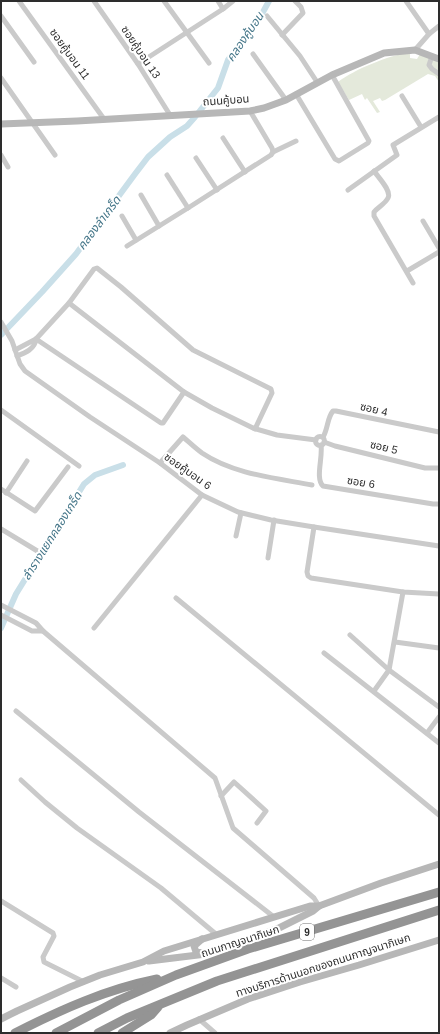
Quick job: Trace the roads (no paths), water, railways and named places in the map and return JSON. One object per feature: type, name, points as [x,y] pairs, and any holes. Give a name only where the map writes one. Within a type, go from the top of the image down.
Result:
[{"type":"highway","name":"ถนนกาญจนาภิเษก","points":[[56,1033],[119,1000],[176,975],[248,949],[439,892]]},
{"type":"highway","name":"9","points":[[98,1033],[161,1003],[231,976],[439,910]]},
{"type":"highway","points":[[15,1033],[96,996],[136,984],[176,975]]},
{"type":"highway","points":[[122,1033],[151,1015],[161,1003]]},
{"type":"main road","name":"ถนนคู้บอน","points":[[1,124],[250,111],[264,108],[286,100],[317,82],[384,53],[415,50],[439,59]]},
{"type":"main road","points":[[1,1019],[70,987],[100,975],[143,962],[206,954],[279,928],[313,911],[319,906],[381,883],[439,864]]},
{"type":"main road","points":[[143,962],[164,951],[202,938],[217,935],[310,906],[319,906]]},
{"type":"main road","points":[[202,938],[194,946],[196,952],[206,954]]},
{"type":"main road","name":"ทางบริการด้านนอกของถนนกาญจนาภิเษก","points":[[170,1033],[199,1019],[248,999],[439,940]]},
{"type":"street","name":"ซอยคู้บอน 11","points":[[18,1],[104,119]]},
{"type":"street","name":"ซอยคู้บอน 13","points":[[94,1],[138,64],[170,115]]},
{"type":"street","points":[[164,1],[210,63]]},
{"type":"street","points":[[218,1],[223,9]]},
{"type":"street","points":[[138,64],[233,1]]},
{"type":"street","points":[[282,35],[303,13],[301,7],[296,1]]},
{"type":"street","points":[[406,1],[429,34]]},
{"type":"street","points":[[1,16],[34,62]]},
{"type":"street","points":[[267,16],[300,56],[317,82]]},
{"type":"street","points":[[415,50],[429,34],[439,26]]},
{"type":"street","points":[[253,54],[286,100]]},
{"type":"street","points":[[432,56],[429,65],[439,74]]},
{"type":"street","points":[[296,94],[335,159],[340,161],[369,141],[332,75]]},
{"type":"street","points":[[1,78],[55,155]]},
{"type":"street","points":[[402,96],[421,127]]},
{"type":"street","points":[[250,111],[273,152]]},
{"type":"street","points":[[348,190],[397,155],[393,145],[439,117]]},
{"type":"street","points":[[223,138],[244,172]]},
{"type":"street","points":[[127,246],[217,190],[273,152],[296,141]]},
{"type":"street","points":[[1,155],[8,167]]},
{"type":"street","points":[[196,158],[217,190]]},
{"type":"street","points":[[374,171],[387,189],[389,195],[389,198],[374,212],[374,216],[413,283]]},
{"type":"street","points":[[167,174],[188,208]]},
{"type":"street","points":[[141,195],[159,226]]},
{"type":"street","points":[[122,216],[136,240]]},
{"type":"street","points":[[422,221],[439,248]]},
{"type":"street","points":[[407,271],[439,252]]},
{"type":"street","points":[[15,350],[36,339],[69,303],[94,269],[97,268],[193,350],[271,389],[272,393],[255,429]]},
{"type":"street","points":[[69,303],[184,392],[233,419],[255,429],[277,435],[316,440],[320,436],[323,442]]},
{"type":"street","name":"ซอยคู้บอน 6","points":[[1,322],[12,341],[20,364],[25,371],[90,417],[160,463],[202,495],[241,513],[314,528],[439,546]]},
{"type":"street","points":[[17,356],[32,349],[36,344],[36,339]]},
{"type":"street","points":[[36,339],[161,423],[163,423],[184,392]]},
{"type":"street","points":[[1,410],[79,466]]},
{"type":"street","name":"ซอย 4","points":[[323,442],[331,413],[333,411],[439,432]]},
{"type":"street","points":[[160,463],[183,437],[203,454],[240,470],[312,484]]},
{"type":"street","name":"ซอย 5","points":[[323,442],[425,468],[439,468]]},
{"type":"street","name":"ซอย 6","points":[[323,442],[319,476],[320,483],[323,486],[439,504]]},
{"type":"street","points":[[6,493],[26,461]]},
{"type":"street","points":[[1,490],[36,511],[68,468]]},
{"type":"street","points":[[94,628],[202,495]]},
{"type":"street","points":[[236,536],[241,513]]},
{"type":"street","points":[[268,558],[274,520]]},
{"type":"street","points":[[1,528],[39,552]]},
{"type":"street","points":[[314,528],[307,572],[308,576],[311,578],[403,592],[439,594]]},
{"type":"street","points":[[374,691],[389,670],[403,592]]},
{"type":"street","points":[[176,598],[439,815]]},
{"type":"street","points":[[1,605],[36,623],[43,631],[215,778],[233,828],[314,898],[319,906]]},
{"type":"street","points":[[1,615],[32,630],[43,631]]},
{"type":"street","points":[[350,636],[389,670],[439,707]]},
{"type":"street","points":[[395,642],[439,648]]},
{"type":"street","points":[[324,653],[439,743]]},
{"type":"street","points":[[16,711],[139,812],[274,917]]},
{"type":"street","points":[[427,733],[439,717]]},
{"type":"street","points":[[21,780],[77,828],[161,888],[217,935]]},
{"type":"street","points":[[221,796],[234,782],[266,811],[257,823]]},
{"type":"street","points":[[1,901],[53,932],[54,936],[43,957],[44,962],[84,982]]},
{"type":"street","points":[[1,978],[16,987]]},
{"type":"street","points":[[199,1019],[215,1033]]},
{"type":"waterway","name":"คลองลำเกร็ด","points":[[1,335],[76,254],[148,157],[170,137],[187,126],[195,117],[218,88],[228,60],[263,12],[269,1]]},
{"type":"waterway","name":"ลำรางแยกคลองเกร็ด","points":[[1,628],[16,594],[84,484],[95,475],[123,465]]},
{"type":"water label","name":"คลองคู้บอน","points":[[245,37]]}]
